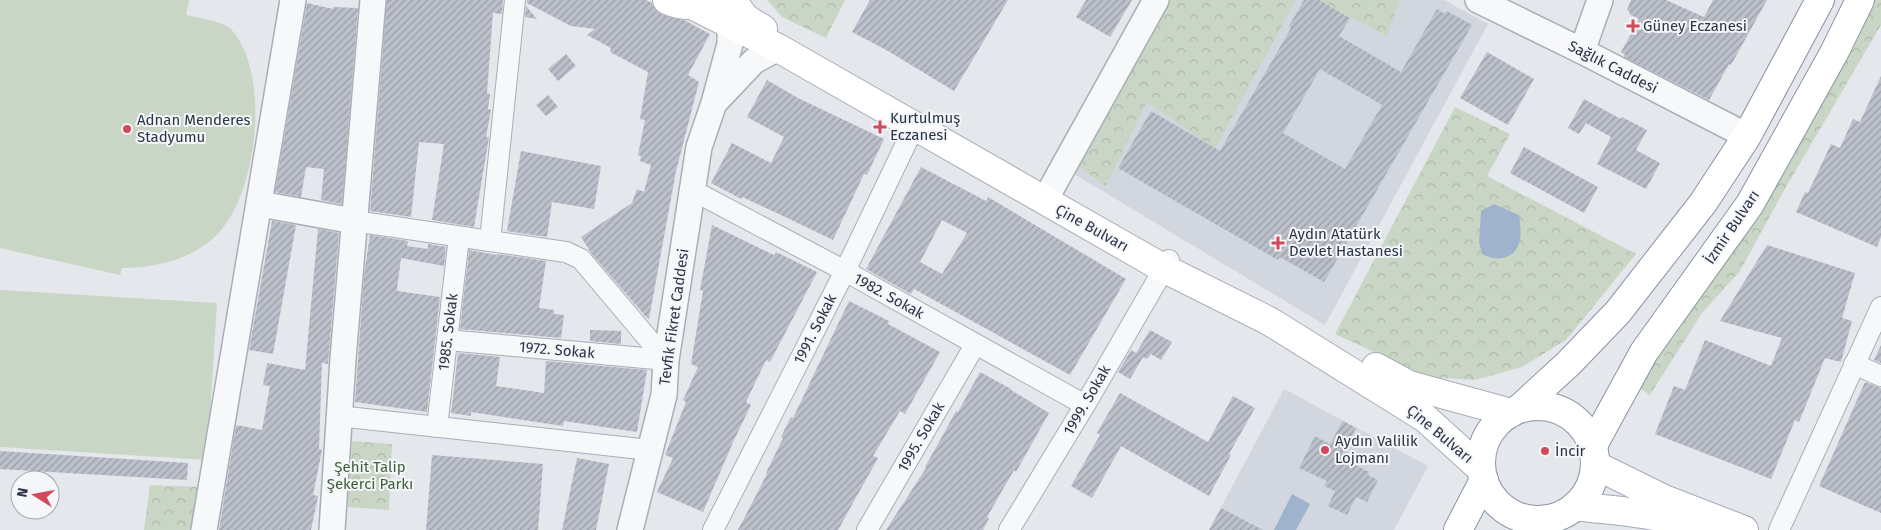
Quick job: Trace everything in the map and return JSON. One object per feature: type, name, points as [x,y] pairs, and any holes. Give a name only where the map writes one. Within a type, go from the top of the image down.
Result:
[{"type":"main road","points":[[1516,411],[1568,364],[1618,312],[1703,203],[1747,136],[1820,0]]},
{"type":"main road","name":"İzmir Bulvarı","points":[[1594,456],[1644,352],[1750,204],[1834,53],[1860,0]]},
{"type":"main road","name":"Çine Bulvarı","points":[[689,2],[731,12],[745,18],[1047,196],[1268,321],[1425,418],[1482,474]]},
{"type":"main road","name":"Çine Bulvarı","points":[[731,12],[778,48],[914,127],[1047,196]]},
{"type":"main road","name":"Çine Bulvarı","points":[[1166,264],[1258,296],[1337,346],[1409,385],[1516,411]]},
{"type":"main road","points":[[1539,530],[1568,511],[1585,495],[1592,481],[1594,456],[1585,431],[1572,417],[1556,409],[1538,406],[1516,411],[1503,417],[1490,431],[1482,449],[1482,474],[1485,486],[1495,501],[1509,513],[1535,520],[1544,520],[1568,511],[1646,514],[1681,522],[1701,530]]},
{"type":"main road","points":[[1594,456],[1664,499],[1740,529]]},
{"type":"main road","points":[[1458,530],[1482,474]]},
{"type":"street","points":[[204,530],[293,0]]},
{"type":"street","points":[[332,530],[338,416],[372,0]]},
{"type":"street","points":[[490,241],[515,0]]},
{"type":"street","points":[[1047,196],[1156,0]]},
{"type":"street","name":"Sağlık Caddesi","points":[[1478,0],[1747,136]]},
{"type":"street","points":[[1582,51],[1600,0]]},
{"type":"street","name":"Tevfik Fikret Caddesi","points":[[630,530],[664,394],[666,360],[699,146],[714,103],[730,44],[731,12]]},
{"type":"street","name":"Tevfik Fikret Caddesi","points":[[714,103],[754,60],[778,48]]},
{"type":"street","name":"1991. Sokak","points":[[713,530],[845,271],[914,127]]},
{"type":"street","name":"1982. Sokak","points":[[692,190],[845,271],[1085,405]]},
{"type":"street","points":[[260,204],[354,221],[566,252],[581,259],[666,360]]},
{"type":"street","name":"1985. Sokak","points":[[437,427],[459,236]]},
{"type":"street","name":"1999. Sokak","points":[[1009,530],[1085,405],[1166,264]]},
{"type":"street","points":[[1779,530],[1881,307]]},
{"type":"street","name":"1972. Sokak","points":[[447,340],[666,360]]},
{"type":"street","name":"1995. Sokak","points":[[867,530],[975,345]]},
{"type":"street","points":[[1854,364],[1881,376]]},
{"type":"street","points":[[338,416],[650,450]]},
{"type":"shaded area","name":"Aydın Atatürk Devlet Hastanesi","points":[[1142,0],[1444,0],[1488,24],[1325,325],[1051,160]]},
{"type":"shaded area","name":"Aydın Valilik Lojmanı","points":[[1284,389],[1428,466],[1394,530],[1209,530]]},
{"type":"green space","name":"Adnan Menderes Stadyumu","points":[[0,0],[189,0],[186,15],[216,22],[230,28],[243,47],[251,71],[255,99],[255,128],[251,158],[244,186],[234,210],[222,229],[212,239],[189,254],[176,259],[149,266],[122,268],[120,275],[0,248]]},
{"type":"green space","points":[[767,0],[845,0],[826,38],[782,17]]},
{"type":"green space","points":[[1156,0],[1296,0],[1215,149],[1147,102],[1106,186],[1068,159]]},
{"type":"green space","points":[[1318,0],[1400,0],[1387,36]]},
{"type":"green space","points":[[1868,0],[1881,0],[1881,25],[1782,194],[1740,271],[1702,313],[1650,395],[1638,387]]},
{"type":"green space","points":[[1455,107],[1510,134],[1487,176],[1636,254],[1566,340],[1522,367],[1475,380],[1428,377],[1335,334]]},
{"type":"green space","points":[[0,290],[217,303],[207,460],[0,447]]},
{"type":"green space","name":"Şehit Talip Şekerci Parkı","points":[[352,441],[392,444],[389,510],[347,507]]},
{"type":"green space","points":[[150,485],[201,487],[191,530],[144,530]]},
{"type":"water","points":[[1494,204],[1519,215],[1521,233],[1519,244],[1512,254],[1503,258],[1492,258],[1482,254],[1479,242],[1481,211]]},
{"type":"water","points":[[1292,494],[1310,504],[1296,530],[1274,530]]},
{"type":"building","points":[[387,0],[503,0],[502,14],[493,13],[487,93],[490,94],[488,109],[491,110],[486,137],[489,137],[474,227],[432,220],[444,144],[419,142],[411,217],[370,211]]},
{"type":"building","points":[[527,0],[646,0],[652,3],[655,10],[661,14],[684,20],[710,34],[688,75],[699,82],[676,171],[649,319],[591,253],[581,237],[632,203],[637,189],[644,192],[651,165],[640,161],[641,156],[638,155],[645,120],[640,119],[648,72],[610,52],[611,48],[587,35],[595,29],[571,26],[527,3]]},
{"type":"building","points":[[870,0],[1008,0],[954,91],[888,51],[852,32]]},
{"type":"building","points":[[1086,0],[1132,0],[1110,37],[1076,17]]},
{"type":"building","points":[[1304,0],[1319,0],[1350,18],[1339,36],[1401,72],[1437,9],[1445,14],[1447,11],[1472,25],[1324,282],[1280,257],[1278,260],[1118,168],[1151,111],[1220,151],[1291,28],[1289,26]],"holes":[[[1320,69],[1382,105],[1345,169],[1283,133]]]},
{"type":"building","points":[[1631,0],[1666,0],[1704,17],[1713,0],[1767,0],[1709,100],[1624,57],[1625,55],[1621,52],[1639,19],[1629,14],[1630,12],[1627,10]]},
{"type":"building","points":[[307,3],[333,9],[333,7],[358,8],[342,204],[321,200],[324,169],[306,167],[301,197],[275,192]]},
{"type":"building","points":[[526,6],[537,19],[525,17]]},
{"type":"building","points":[[1487,52],[1534,79],[1508,125],[1460,98]]},
{"type":"building","points":[[566,54],[576,66],[558,81],[548,69]]},
{"type":"building","points":[[1881,76],[1881,237],[1877,247],[1796,212],[1805,192],[1808,193],[1831,144],[1840,148],[1853,119],[1860,122]]},
{"type":"building","points":[[767,80],[798,98],[884,139],[867,175],[864,174],[833,240],[742,197],[741,199],[711,183],[732,143],[771,163],[784,137],[747,117]]},
{"type":"building","points":[[548,95],[558,107],[546,116],[536,105]]},
{"type":"building","points":[[1584,99],[1621,119],[1622,117],[1647,130],[1636,150],[1660,163],[1646,189],[1597,164],[1611,137],[1586,123],[1579,134],[1568,128]]},
{"type":"building","points":[[1524,147],[1598,187],[1584,213],[1510,173]]},
{"type":"building","points":[[521,151],[601,166],[594,209],[552,202],[547,237],[507,231]]},
{"type":"building","points":[[921,167],[986,201],[988,197],[1126,279],[1070,375],[914,289],[911,294],[866,269]],"holes":[[[942,220],[967,233],[942,274],[920,262]]]},
{"type":"building","points":[[272,221],[296,225],[273,354],[249,350]]},
{"type":"building","points":[[712,225],[774,255],[776,252],[817,272],[770,362],[766,360],[746,402],[751,405],[703,512],[657,492],[673,458],[665,455],[686,402],[683,400],[698,367],[691,364],[703,291],[700,290]]},
{"type":"building","points":[[318,229],[339,233],[328,364],[322,363],[319,449],[322,450],[313,495],[318,496],[311,530],[219,530],[236,425],[262,430],[270,386],[263,385],[267,363],[305,370]]},
{"type":"building","points":[[370,235],[408,241],[407,246],[428,249],[428,244],[446,247],[444,266],[401,258],[397,290],[440,297],[427,412],[355,402],[364,276]]},
{"type":"building","points":[[1767,245],[1855,273],[1842,318],[1852,321],[1841,362],[1825,358],[1799,422],[1795,420],[1771,479],[1655,434],[1674,386],[1685,390],[1705,340],[1771,366],[1782,338],[1720,321]]},
{"type":"building","points":[[469,250],[546,261],[539,308],[554,310],[554,314],[564,315],[561,338],[460,329]]},
{"type":"building","points":[[849,301],[889,321],[888,324],[940,352],[905,414],[900,411],[873,456],[878,458],[838,530],[738,530],[767,474],[783,438],[781,437],[791,417],[793,418]]},
{"type":"building","points":[[590,330],[621,331],[621,344],[590,341]]},
{"type":"building","points":[[1150,330],[1172,342],[1161,360],[1151,354],[1147,359],[1143,357],[1130,379],[1118,372],[1131,350],[1136,353]]},
{"type":"building","points":[[1881,345],[1881,363],[1874,360]]},
{"type":"building","points":[[458,353],[500,357],[496,386],[544,393],[546,361],[647,370],[637,432],[564,421],[563,426],[471,412],[471,416],[451,413]]},
{"type":"building","points":[[980,372],[1049,413],[1016,472],[1014,470],[987,517],[989,518],[983,530],[886,530],[926,468],[956,411],[958,412]]},
{"type":"building","points":[[1865,382],[1881,388],[1881,513],[1819,486]]},
{"type":"building","points":[[1120,393],[1208,442],[1233,396],[1255,408],[1229,454],[1231,455],[1209,496],[1121,446],[1092,498],[1071,486],[1100,435],[1097,433]]},
{"type":"building","name":"Aydın Valilik Lojmanı","points":[[1343,421],[1356,428],[1344,451],[1351,455],[1348,461],[1369,472],[1368,475],[1378,480],[1367,502],[1356,497],[1347,515],[1328,506],[1335,491],[1324,486],[1327,481],[1299,468],[1315,436],[1330,444]]},
{"type":"building","points":[[0,451],[188,463],[187,480],[60,473],[60,470],[0,469]]},
{"type":"building","points":[[432,455],[543,464],[538,530],[426,530]]},
{"type":"building","points":[[577,458],[609,464],[596,530],[562,530]]},
{"type":"building","points":[[1221,508],[1263,530],[1209,530]]},
{"type":"place","name":"Güney Eczanesi","points":[[1633,26]]},
{"type":"place","name":"Kurtulmuş Eczanesi","points":[[880,127]]},
{"type":"place","name":"Adnan Menderes Stadyumu","points":[[127,129]]},
{"type":"place","name":"Aydın Atatürk Devlet Hastanesi","points":[[1278,243]]},
{"type":"place","name":"Aydın Valilik Lojmanı","points":[[1325,450]]},
{"type":"place","name":"İncir","points":[[1545,451]]}]
